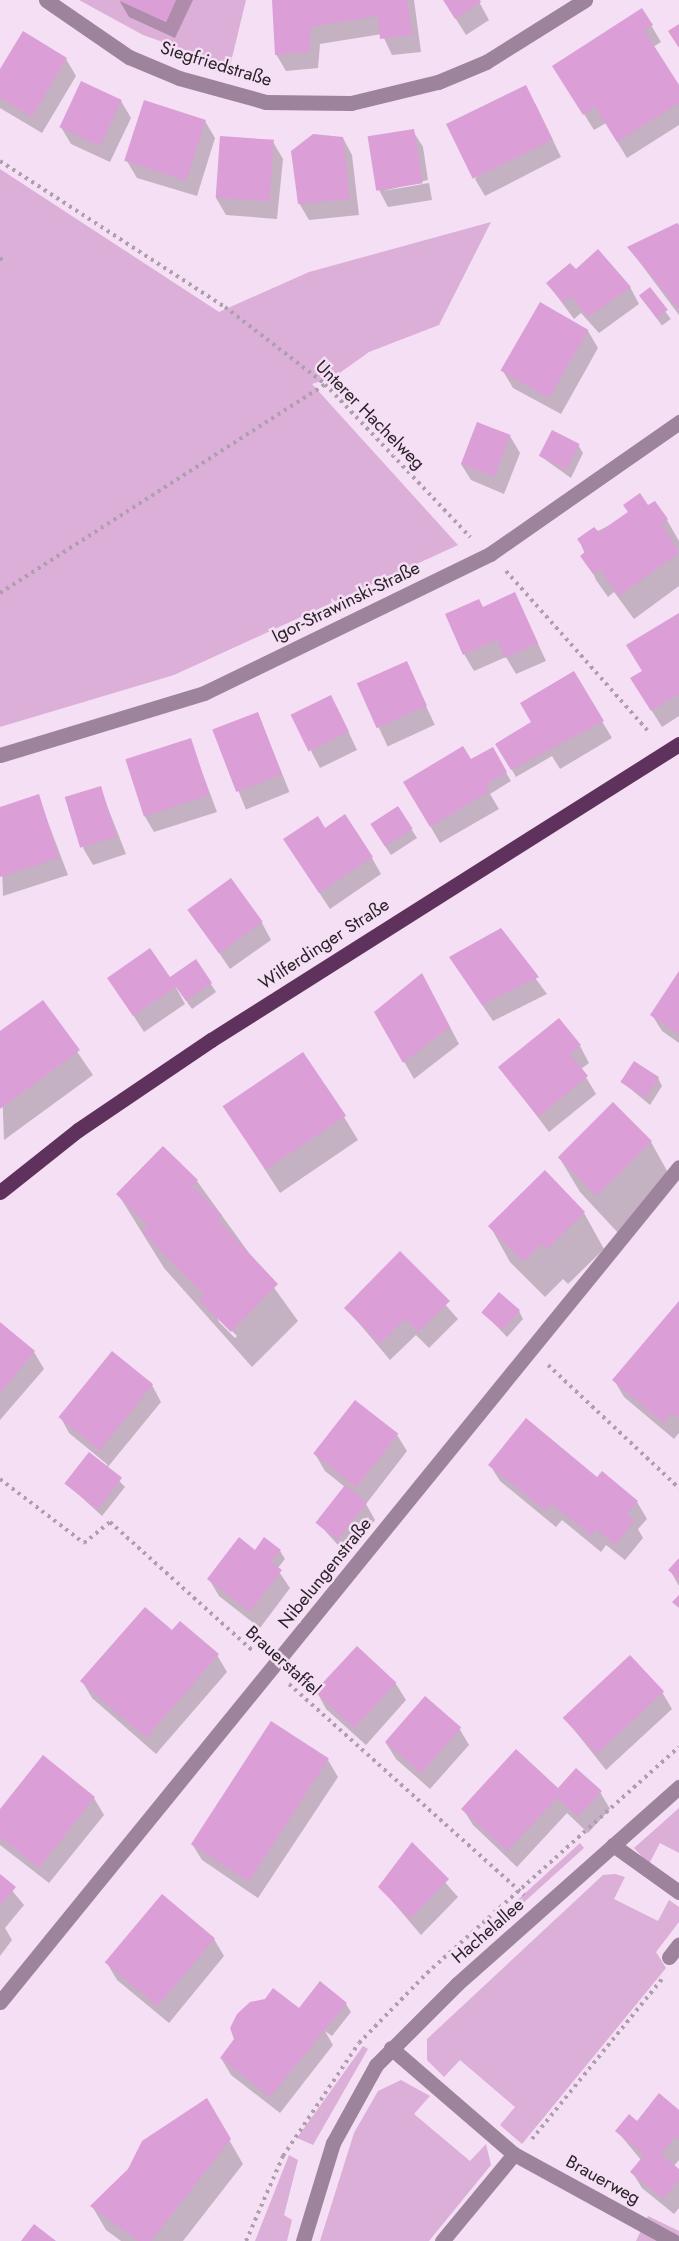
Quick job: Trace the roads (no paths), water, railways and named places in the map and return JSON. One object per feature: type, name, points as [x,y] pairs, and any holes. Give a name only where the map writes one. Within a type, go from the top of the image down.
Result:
[{"type":"main road","name":"Wilferdinger Straße","points":[[0,1192],[78,1130],[211,1040],[679,744]]},
{"type":"street","name":"Siegfriedstraße","points":[[46,0],[129,57],[179,78],[266,102],[351,103],[438,82],[486,62],[585,0]]},
{"type":"street","name":"Igor-Strawinski-Straße","points":[[0,755],[204,693],[490,554],[679,422]]},
{"type":"street","name":"Nibelungenstraße","points":[[0,2002],[679,1167]]},
{"type":"street","name":"Hachelallee","points":[[303,2241],[317,2188],[345,2116],[391,2048],[546,1905],[679,1787]]},
{"type":"street","points":[[613,1845],[662,1883],[679,1892]]},
{"type":"street","points":[[669,1957],[679,1944]]},
{"type":"street","points":[[391,2048],[514,2154],[442,2241]]},
{"type":"street","name":"Brauerweg","points":[[514,2154],[673,2241]]},
{"type":"street","points":[[301,2186],[317,2188]]}]
